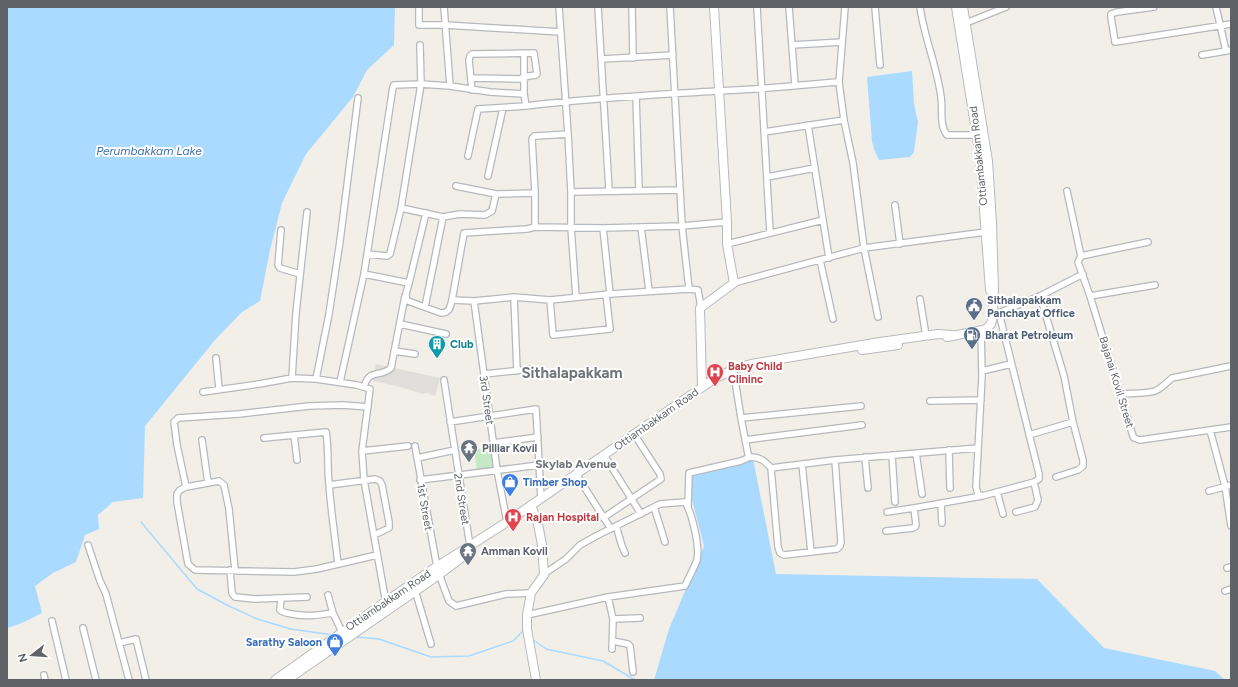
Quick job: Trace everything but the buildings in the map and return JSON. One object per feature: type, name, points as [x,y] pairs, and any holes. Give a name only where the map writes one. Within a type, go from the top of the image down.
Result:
[{"type":"street","points":[[419,7],[420,25],[445,25],[561,32]]},
{"type":"street","points":[[444,7],[450,86]]},
{"type":"street","points":[[559,7],[568,134],[571,226],[576,297]]},
{"type":"street","points":[[598,7],[609,190]]},
{"type":"street","points":[[632,7],[633,58]]},
{"type":"street","points":[[670,7],[682,226],[689,289]]},
{"type":"street","points":[[714,7],[727,222],[727,244],[734,282]]},
{"type":"street","points":[[757,7],[770,233]]},
{"type":"street","points":[[789,7],[795,85]]},
{"type":"street","points":[[845,7],[839,82],[844,120],[853,163],[864,248],[878,317]]},
{"type":"street","points":[[874,7],[880,65]]},
{"type":"street","points":[[920,7],[939,85],[944,132],[947,135],[978,135]]},
{"type":"street","name":"Ottiambakkam Road","points":[[956,7],[978,135],[983,180],[989,282],[996,314]]},
{"type":"street","name":"Ottiambakkam Road","points":[[963,7],[984,130],[989,174],[994,277],[993,305]]},
{"type":"street","points":[[966,22],[1006,7]]},
{"type":"street","points":[[1154,7],[1116,12],[1112,14],[1110,17],[1115,42],[1231,24]]},
{"type":"street","points":[[1202,55],[1228,51],[1216,7]]},
{"type":"street","points":[[792,45],[842,42]]},
{"type":"street","points":[[367,254],[387,256],[390,254],[401,208],[421,84],[420,45]]},
{"type":"street","points":[[524,53],[523,78],[526,106]]},
{"type":"street","points":[[471,78],[523,78],[536,75],[534,53],[472,54],[470,56],[470,60],[471,78],[472,90]]},
{"type":"street","points":[[602,59],[673,55]]},
{"type":"street","points":[[468,156],[478,109],[604,98],[839,82]]},
{"type":"street","points":[[340,382],[364,274],[394,85],[421,84],[450,86],[490,92],[524,94]]},
{"type":"street","points":[[636,96],[639,190]]},
{"type":"street","points":[[316,379],[330,314],[358,98]]},
{"type":"street","points":[[488,176],[503,108]]},
{"type":"street","points":[[764,132],[844,120]]},
{"type":"street","points":[[808,125],[829,258]]},
{"type":"street","points":[[535,227],[532,139],[534,136],[568,134]]},
{"type":"street","points":[[767,177],[815,168]]},
{"type":"street","points":[[456,186],[496,194],[535,193]]},
{"type":"street","points":[[571,192],[609,190],[680,190]]},
{"type":"street","name":"Bajanai Kovil Street","points":[[1067,191],[1081,256],[1078,262],[1134,438],[1140,440],[1210,430]]},
{"type":"street","points":[[401,208],[443,217],[460,214],[485,215],[492,211],[496,194]]},
{"type":"street","points":[[895,205],[900,244]]},
{"type":"street","points":[[292,378],[296,313],[307,212]]},
{"type":"street","points":[[364,387],[368,377],[372,374],[387,372],[391,368],[405,296],[426,213]]},
{"type":"street","points":[[425,307],[443,217]]},
{"type":"street","points":[[727,244],[823,220]]},
{"type":"street","points":[[405,296],[408,301],[425,307],[446,313],[449,311],[464,233],[527,229],[535,227],[571,226],[603,228],[682,226],[727,222]]},
{"type":"street","points":[[641,227],[649,292]]},
{"type":"street","points":[[550,300],[553,335],[610,329],[603,228]]},
{"type":"street","points":[[281,230],[278,265],[280,268],[300,274]]},
{"type":"street","points":[[701,307],[734,282],[864,248],[986,232]]},
{"type":"street","points":[[1081,256],[1148,242]]},
{"type":"street","points":[[820,260],[832,319]]},
{"type":"street","points":[[364,274],[409,283]]},
{"type":"street","points":[[982,496],[978,494],[976,487],[982,371],[981,331],[988,328],[996,314],[1040,296],[1083,274]]},
{"type":"street","points":[[1090,296],[1155,285]]},
{"type":"street","points":[[452,300],[474,302],[514,297],[550,300],[608,294],[689,289],[698,290],[701,307],[702,387]]},
{"type":"street","points":[[1040,296],[1064,376],[1073,422],[1083,460],[1083,466],[1078,470],[1056,477]]},
{"type":"street","points":[[514,297],[517,371]]},
{"type":"street","points":[[920,299],[926,336]]},
{"type":"street","name":"3rd Street","points":[[474,302],[493,444],[506,523]]},
{"type":"street","points":[[887,512],[982,496],[1034,482],[1039,479],[1011,364],[996,314]]},
{"type":"street","points":[[400,324],[446,334]]},
{"type":"street","name":"Ottiambakkam Road","points":[[702,387],[734,374],[752,369],[981,331]]},
{"type":"street","name":"Ottiambakkam Road","points":[[275,680],[341,633],[387,605],[480,544],[531,505],[722,374],[751,364],[880,342],[938,334],[952,335]]},
{"type":"street","points":[[394,351],[415,354]]},
{"type":"street","points":[[216,358],[219,389]]},
{"type":"street","points":[[982,371],[1011,364]]},
{"type":"street","points":[[1119,394],[1154,392],[1172,378],[1231,366]]},
{"type":"street","points":[[484,374],[532,369]]},
{"type":"street","points":[[734,374],[745,440],[750,457]]},
{"type":"street","points":[[203,392],[292,378],[340,382],[370,389],[362,451],[364,480],[387,605]]},
{"type":"street","name":"2nd Street","points":[[444,380],[470,546]]},
{"type":"street","points":[[930,401],[981,400]]},
{"type":"street","points":[[186,487],[177,445],[174,422],[178,418],[239,414],[309,406],[368,406]]},
{"type":"street","points":[[741,418],[861,406]]},
{"type":"street","points":[[450,422],[536,409],[541,499]]},
{"type":"street","points":[[1029,435],[1073,422]]},
{"type":"street","points":[[745,440],[862,425]]},
{"type":"street","points":[[1231,426],[1210,430],[1228,485],[1231,526]]},
{"type":"street","points":[[264,438],[326,432],[328,444],[327,463],[338,564]]},
{"type":"street","points":[[603,518],[661,479],[660,474],[634,434]]},
{"type":"street","points":[[294,435],[298,460]]},
{"type":"street","points":[[493,444],[538,436]]},
{"type":"street","points":[[202,440],[208,483]]},
{"type":"street","points":[[362,451],[408,446]]},
{"type":"street","name":"1st Street","points":[[415,446],[420,480],[438,571],[449,601],[456,606],[506,594],[532,593]]},
{"type":"street","points":[[771,468],[865,457],[978,448]]},
{"type":"street","points":[[417,458],[455,450]]},
{"type":"street","points":[[949,450],[950,488]]},
{"type":"street","points":[[916,453],[922,494]]},
{"type":"street","points":[[604,455],[641,514]]},
{"type":"street","points":[[892,455],[895,502]]},
{"type":"street","points":[[527,615],[608,597],[685,586],[697,559],[697,538],[688,507],[689,473],[741,461],[750,457],[760,458],[771,468],[778,547],[780,553],[784,555],[837,549],[841,542],[835,460]]},
{"type":"street","points":[[865,457],[868,488]]},
{"type":"street","points":[[802,464],[811,552]]},
{"type":"street","points":[[420,480],[539,465]]},
{"type":"street","points":[[576,474],[603,518],[614,528],[625,553]]},
{"type":"street","points":[[329,485],[375,479],[380,481],[389,528],[374,535]]},
{"type":"street","points":[[307,598],[255,599],[235,597],[232,593],[233,570],[229,509],[224,485],[219,481],[186,487],[180,490],[177,494],[176,502],[188,564],[195,570],[233,570],[294,572],[317,569],[377,555]]},
{"type":"street","points":[[1016,512],[1035,507],[1038,500],[1034,482]]},
{"type":"street","points":[[1209,491],[1228,485]]},
{"type":"street","points":[[997,492],[1003,514]]},
{"type":"street","points":[[536,680],[527,615],[532,593],[544,574],[566,559],[580,545],[660,504],[684,502],[688,507]]},
{"type":"street","points":[[942,503],[942,524]]},
{"type":"street","points":[[531,505],[538,524],[542,545],[544,574]]},
{"type":"street","points":[[654,507],[664,542]]},
{"type":"street","points":[[886,531],[915,527],[914,508]]},
{"type":"street","name":"Ottiambakkam Road","points":[[287,680],[296,677],[355,632],[387,605],[415,590],[470,546],[506,523]]},
{"type":"street","points":[[88,545],[106,594],[129,680]]},
{"type":"street","points":[[415,590],[431,644]]},
{"type":"street","points":[[328,595],[341,633]]},
{"type":"street","points":[[608,597],[613,619],[612,650]]},
{"type":"street","points":[[280,598],[280,610],[282,612],[306,617],[333,613]]},
{"type":"street","points":[[613,619],[640,618]]},
{"type":"street","points":[[52,621],[66,680]]},
{"type":"street","points":[[83,628],[96,680]]},
{"type":"street","points":[[119,642],[136,639],[146,680]]},
{"type":"street","points":[[613,641],[628,644],[630,646],[633,672]]},
{"type":"shaded area","points":[[376,364],[440,378],[435,396],[373,381]]},
{"type":"green space","points":[[492,447],[495,470],[477,471],[474,450]]},
{"type":"water","name":"Perumbakkam Lake","points":[[7,7],[395,7],[394,45],[367,70],[353,97],[306,154],[282,203],[270,250],[260,301],[242,312],[215,340],[145,426],[143,498],[113,502],[98,515],[99,529],[85,535],[76,562],[53,573],[35,586],[42,613],[22,623],[7,628]]},
{"type":"water","points":[[912,71],[914,104],[918,122],[914,152],[910,157],[879,160],[872,141],[867,77]]},
{"type":"water","points":[[753,459],[776,574],[1037,579],[1104,648],[1215,671],[1225,680],[654,680],[669,629],[704,546],[685,473]]},
{"type":"waterway","points":[[141,522],[197,589],[257,619],[291,629],[333,635]]},
{"type":"waterway","points":[[356,637],[379,639],[431,657],[469,656],[513,641],[523,631],[525,633]]},
{"type":"waterway","points":[[532,639],[546,649],[603,661],[635,680]]},
{"type":"place","name":"Sithalapakkam Panchayat Office","points":[[974,321]]},
{"type":"place","name":"Bharat Petroleum","points":[[972,350]]},
{"type":"place","name":"Club","points":[[437,359]]},
{"type":"place","name":"Baby Child Clininc","points":[[715,387]]},
{"type":"place","name":"Pilliar Kovil","points":[[469,463]]},
{"type":"place","name":"Timber Shop","points":[[510,497]]},
{"type":"place","name":"Rajan Hospital","points":[[513,532]]},
{"type":"place","name":"Amman Kovil","points":[[468,566]]},
{"type":"place","name":"Sarathy Saloon","points":[[335,657]]},
{"type":"district","name":"Sithalapakkam","points":[[572,373]]},
{"type":"district","name":"Skylab Avenue","points":[[576,464]]}]
